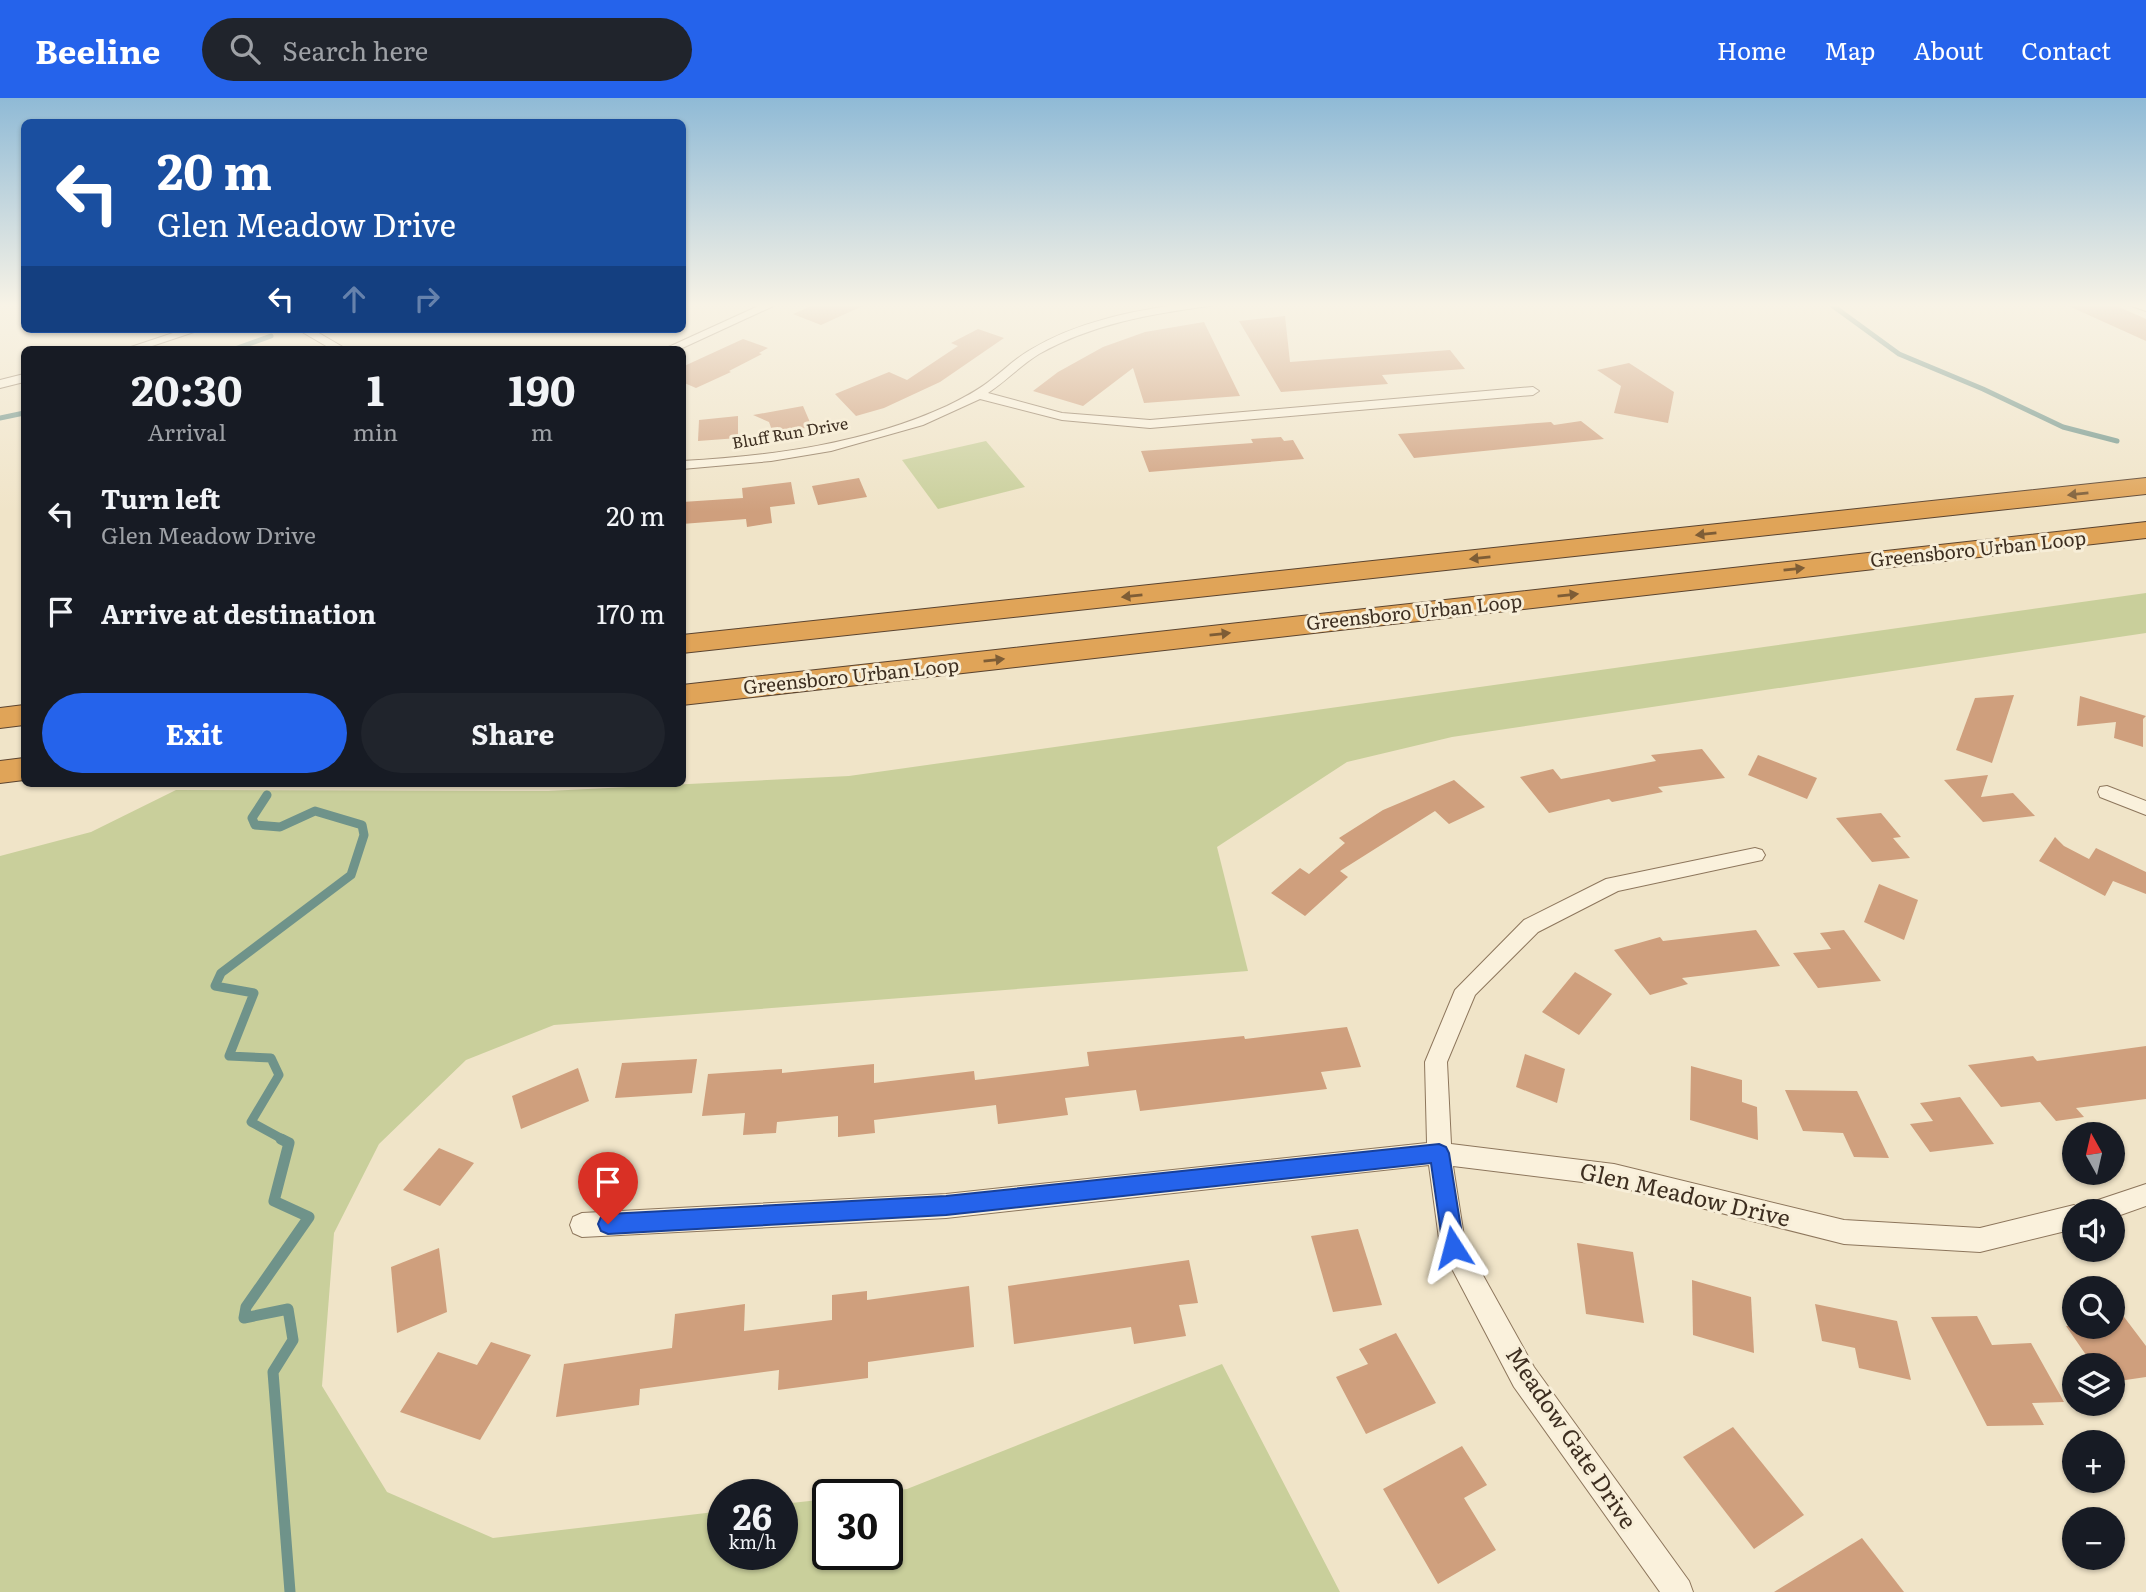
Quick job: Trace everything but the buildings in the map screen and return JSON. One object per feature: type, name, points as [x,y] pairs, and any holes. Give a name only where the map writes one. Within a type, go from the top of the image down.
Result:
[{"type":"highway","points":[[686,644],[2146,486]]},
{"type":"highway","name":"Greensboro Urban Loop","points":[[686,695],[2146,530]]},
{"type":"highway","points":[[0,718],[21,715]]},
{"type":"highway","points":[[0,772],[21,769]]},
{"type":"street","name":"Bluff Run Drive","points":[[686,465],[763,458],[840,444],[917,422],[978,394],[1006,373]]},
{"type":"street","points":[[0,384],[21,379]]},
{"type":"street","points":[[978,394],[1030,412],[1103,424],[1150,424],[1533,391]]},
{"type":"street","points":[[2107,792],[2146,808]]},
{"type":"street","name":"Meadow Gate Drive","points":[[1678,1592],[1524,1377],[1453,1247],[1439,1153],[1436,1062],[1466,990],[1531,926],[1613,884],[1755,855]]},
{"type":"street","name":"Glen Meadow Drive","points":[[582,1225],[946,1206],[1439,1153],[1614,1175],[1844,1232],[1980,1240],[2062,1220]]},
{"type":"street","points":[[2125,1202],[2146,1195]]},
{"type":"green space","points":[[986,441],[1025,487],[938,509],[902,460]]},
{"type":"green space","points":[[2146,593],[2146,633],[1452,737],[1347,762],[1217,847],[1248,971],[554,1025],[466,1060],[379,1144],[334,1233],[322,1386],[387,1492],[493,1538],[707,1513],[707,1570],[798,1570],[798,1502],[812,1501],[812,1570],[903,1570],[903,1489],[1222,1364],[1340,1592],[0,1592],[0,856],[91,832],[176,790],[548,791],[686,787],[686,784],[849,776]]},
{"type":"waterway","points":[[1944,373],[2063,427],[2117,441]]},
{"type":"waterway","points":[[0,418],[21,414]]},
{"type":"waterway","points":[[267,795],[252,818],[255,825],[280,827],[315,811],[362,825],[364,835],[351,875],[221,973],[215,986],[254,993],[229,1056],[271,1058],[279,1075],[251,1122],[284,1140]]},
{"type":"waterway","points":[[281,1139],[289,1143],[274,1201],[309,1217],[246,1307],[244,1318],[288,1309],[293,1340],[273,1372],[290,1592]]},
{"type":"route","points":[[608,1224],[946,1206],[1439,1153],[1453,1247]]}]
